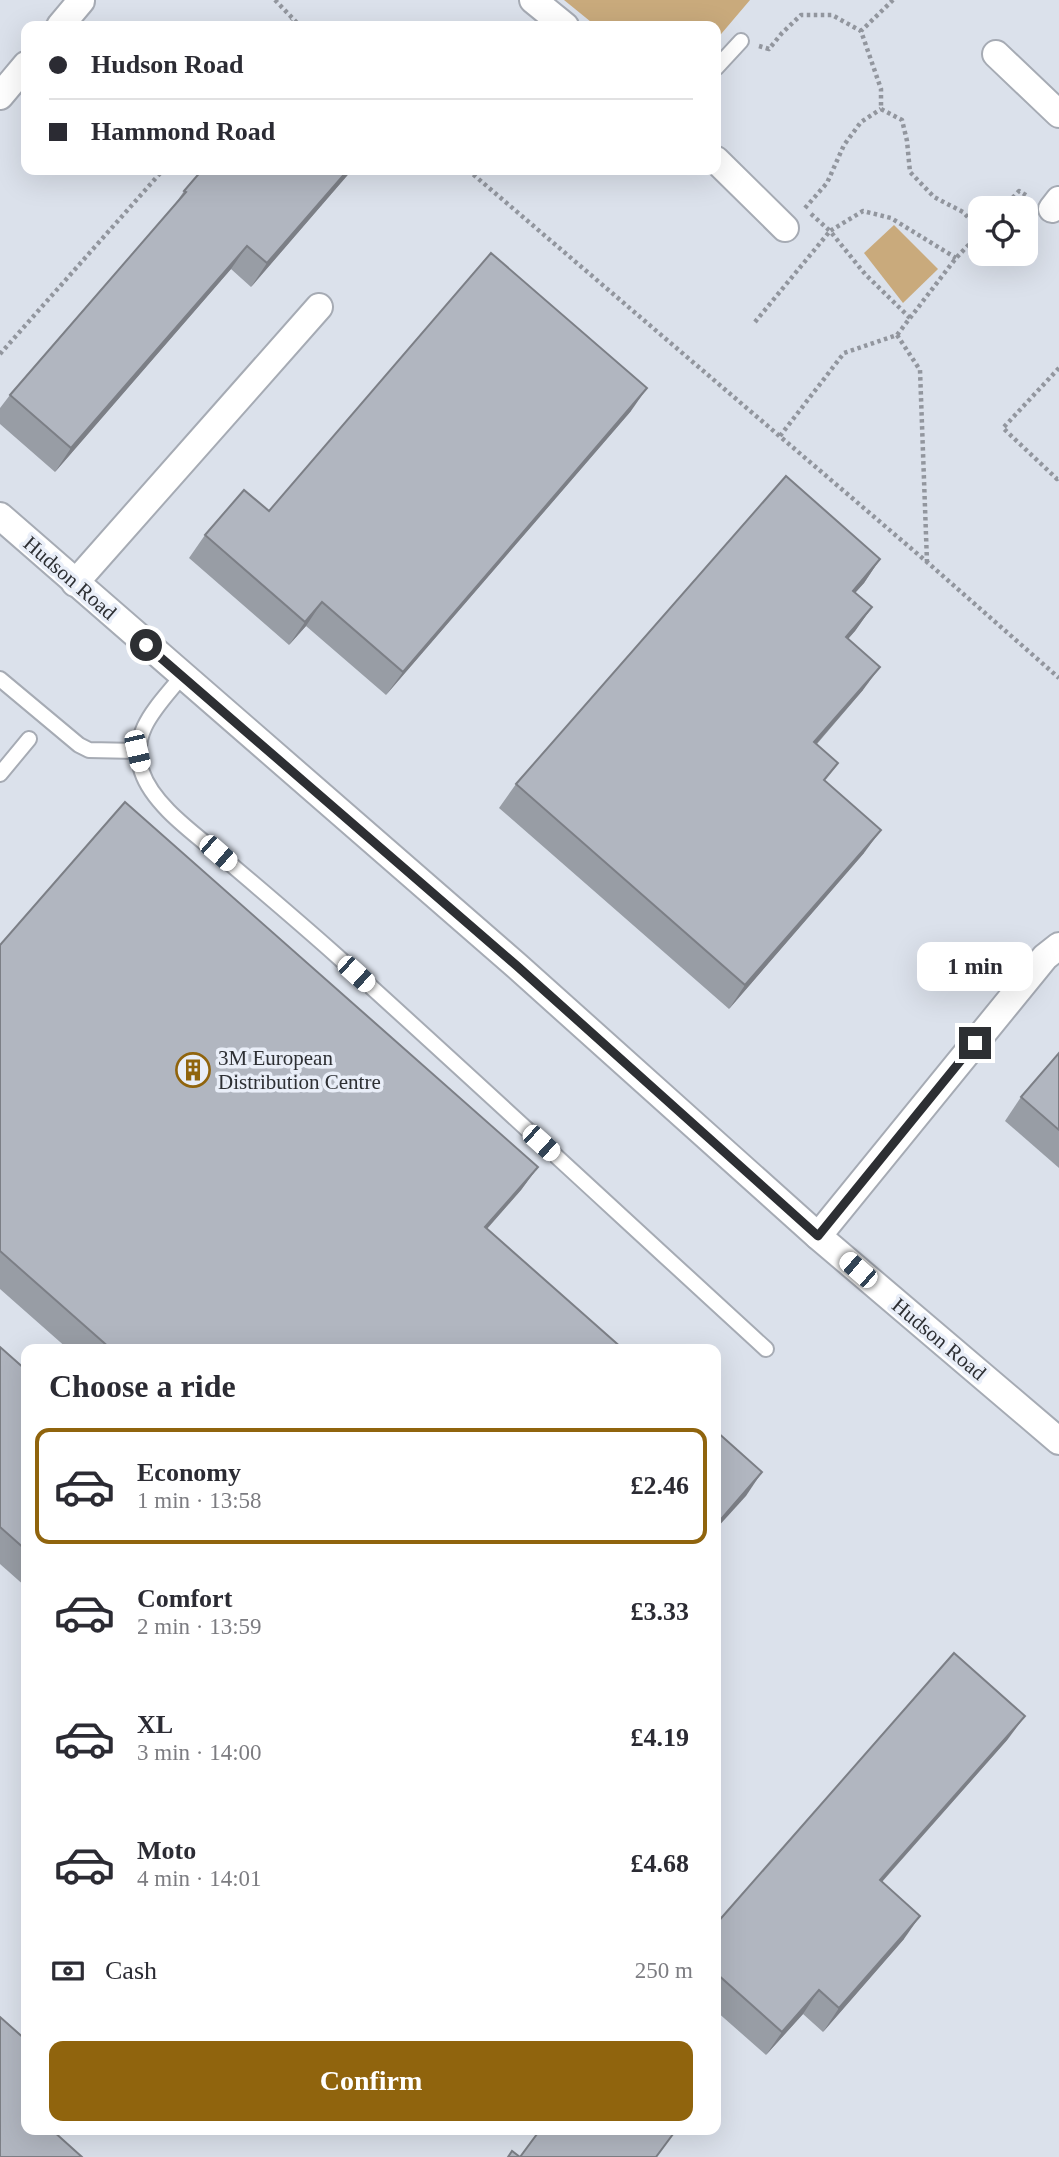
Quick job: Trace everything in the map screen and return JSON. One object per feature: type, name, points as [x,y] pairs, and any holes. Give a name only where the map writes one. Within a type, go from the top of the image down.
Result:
[{"type":"street","points":[[533,0],[559,21]]},
{"type":"street","points":[[64,21],[81,1]]},
{"type":"street","points":[[996,54],[1059,114]]},
{"type":"street","points":[[0,96],[21,71]]},
{"type":"street","points":[[721,165],[785,228]]},
{"type":"street","points":[[75,583],[319,307]]},
{"type":"street","name":"Hudson Road","points":[[0,516],[517,966],[818,1236],[1059,1441]]},
{"type":"street","points":[[818,1236],[1045,957],[1059,946]]},
{"type":"lane","points":[[721,63],[741,41]]},
{"type":"lane","points":[[182,676],[154,711],[141,733],[137,751],[142,773],[152,792],[178,819],[336,955],[766,1349]]},
{"type":"lane","points":[[0,679],[79,745],[89,750],[137,751]]},
{"type":"lane","points":[[0,774],[29,739]]},
{"type":"path","points":[[275,0],[292,20]]},
{"type":"path","points":[[861,31],[892,0]]},
{"type":"path","points":[[741,41],[769,49],[801,15],[832,15],[861,31],[881,89],[881,109]]},
{"type":"path","points":[[785,228],[827,183],[844,145],[861,122],[881,109]]},
{"type":"path","points":[[881,109],[902,120],[908,141],[910,172],[934,197],[963,212],[968,218]]},
{"type":"path","points":[[0,354],[159,175]]},
{"type":"path","points":[[474,175],[1059,678]]},
{"type":"path","points":[[805,208],[830,231],[865,274],[910,318]]},
{"type":"path","points":[[755,322],[830,231],[863,211],[891,218],[956,258]]},
{"type":"path","points":[[780,436],[844,354],[897,335],[968,245]]},
{"type":"path","points":[[897,335],[920,370],[927,562]]},
{"type":"path","points":[[1059,368],[1003,428],[1059,478]]},
{"type":"shaded area","points":[[564,0],[750,0],[721,34],[721,21],[590,21]]},
{"type":"shaded area","points":[[894,225],[938,269],[903,303],[864,253]]},
{"type":"building","points":[[198,175],[344,175],[267,263],[247,246],[71,448],[10,395],[186,192],[184,191]]},
{"type":"building","points":[[491,253],[647,388],[403,672],[322,602],[305,622],[205,535],[244,490],[269,511]]},
{"type":"building","points":[[786,476],[880,559],[853,591],[872,607],[846,637],[880,667],[814,742],[838,763],[824,780],[881,830],[745,985],[516,784]]},
{"type":"building","name":"3M European Distribution Centre","points":[[125,802],[538,1167],[485,1227],[617,1344],[105,1344],[0,1251],[0,945]]},
{"type":"building","points":[[1059,1053],[1059,1130],[1021,1097]]},
{"type":"building","points":[[0,1347],[21,1366],[21,1546],[0,1527]]},
{"type":"building","points":[[721,1435],[762,1472],[721,1519]]},
{"type":"building","points":[[954,1653],[1025,1716],[880,1880],[920,1916],[839,2008],[819,1990],[782,2032],[721,1977],[721,1918]]},
{"type":"building","points":[[0,2017],[21,2036],[21,2135],[58,2135],[82,2157],[0,2157]]},
{"type":"building","points":[[536,2135],[672,2135],[656,2157],[520,2157]]},
{"type":"building","points":[[512,2151],[520,2157],[508,2157]]},
{"type":"place","name":"3M European Distribution Centre","points":[[193,1070]]},
{"type":"route","points":[[146,645],[517,966],[818,1236],[975,1043]]}]
